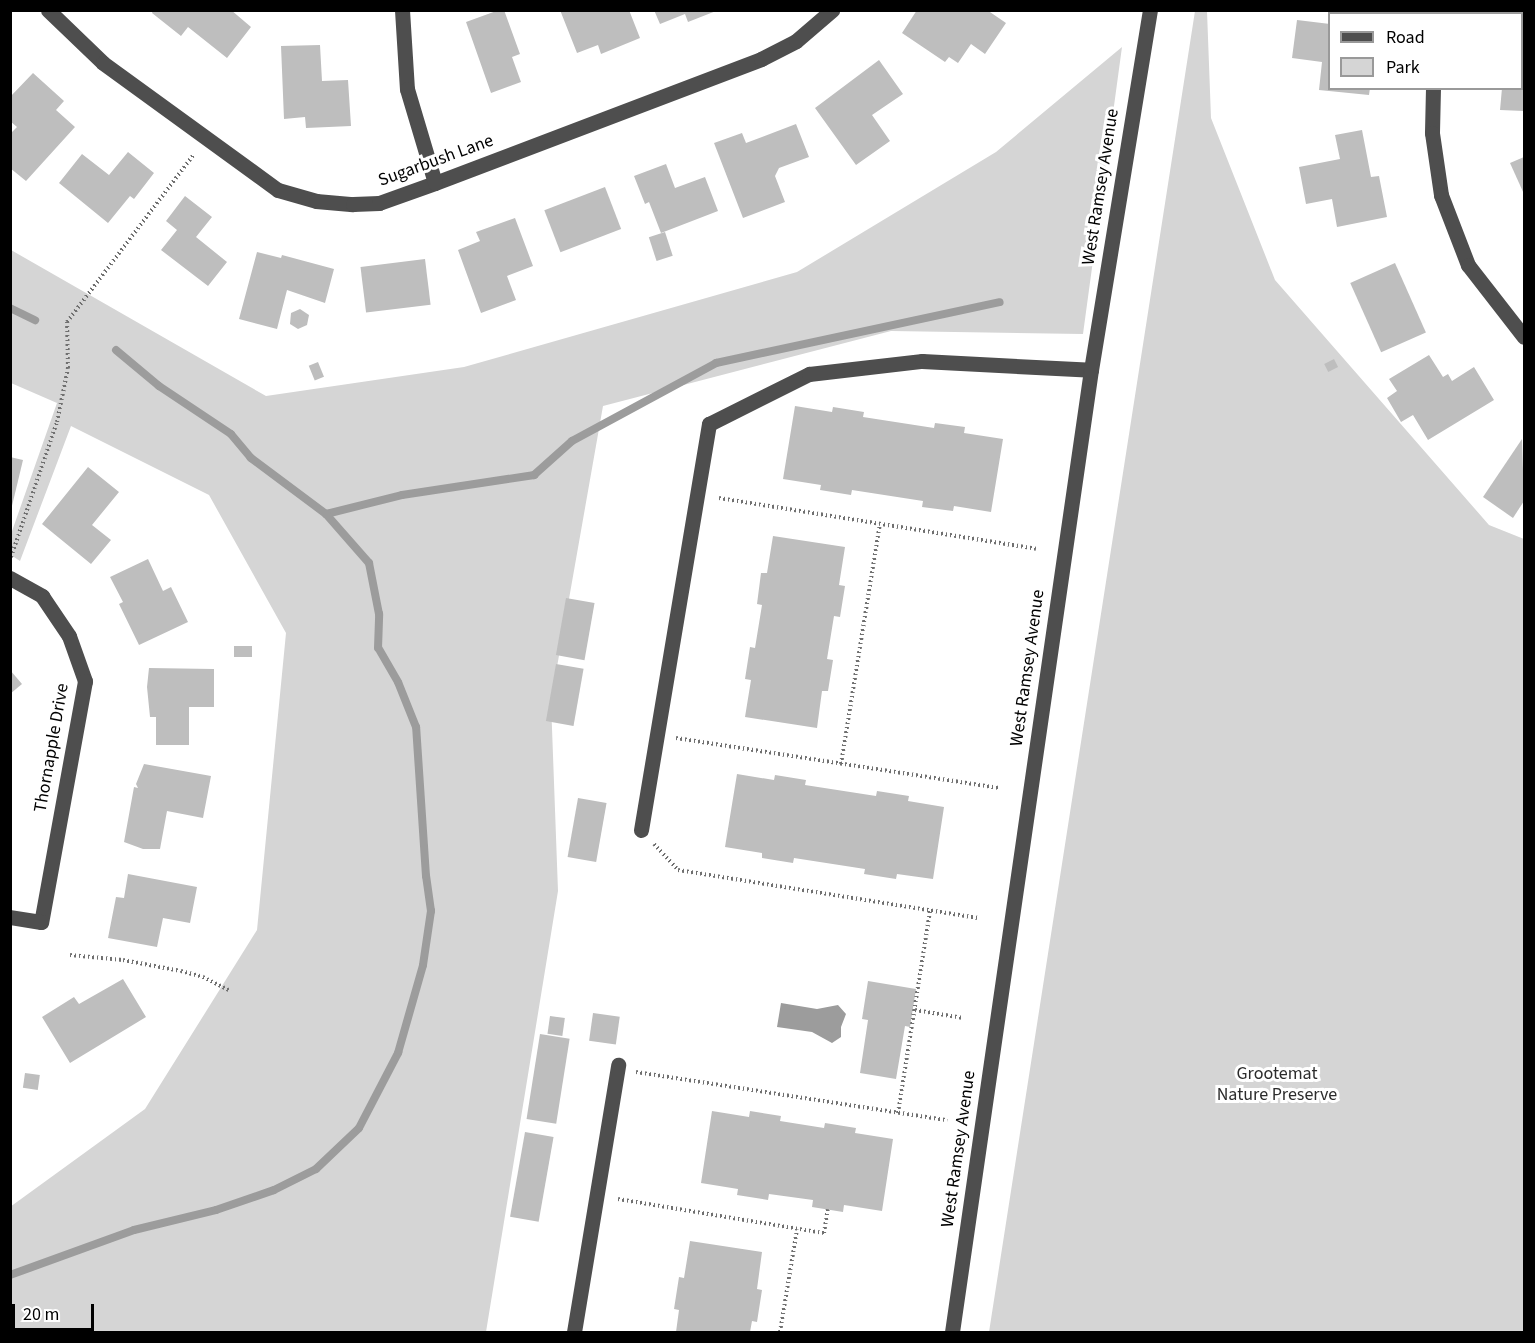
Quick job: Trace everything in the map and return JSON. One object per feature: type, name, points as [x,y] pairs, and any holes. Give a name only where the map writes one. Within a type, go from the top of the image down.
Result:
[{"type":"street","name":"Sugarbush Lane","points":[[48,10],[102,63],[278,190],[316,201],[353,204],[379,203],[761,59],[796,41],[832,10]]},
{"type":"street","points":[[402,10],[407,89],[435,183]]},
{"type":"street","name":"West Ramsey Avenue","points":[[952,1332],[1091,370],[1150,10]]},
{"type":"street","points":[[1432,90],[1432,133],[1441,195],[1468,264],[1524,337]]},
{"type":"street","points":[[641,830],[709,424],[809,374],[922,361],[1091,370]]},
{"type":"street","name":"Thornapple Drive","points":[[10,578],[42,596],[69,636],[85,681],[41,922],[10,917]]},
{"type":"street","points":[[574,1332],[618,1067]]},
{"type":"path","points":[[10,559],[57,422],[68,368],[67,322],[205,139]]},
{"type":"path","points":[[697,494],[1036,549]]},
{"type":"path","points":[[841,764],[880,524]]},
{"type":"path","points":[[657,735],[999,788]]},
{"type":"path","points":[[641,830],[678,870],[978,918]]},
{"type":"path","points":[[898,1113],[930,910]]},
{"type":"path","points":[[70,955],[123,960],[181,971],[203,977],[231,991]]},
{"type":"path","points":[[915,1010],[963,1018]]},
{"type":"path","points":[[618,1067],[947,1120]]},
{"type":"path","points":[[596,1196],[824,1233],[828,1209]]},
{"type":"path","points":[[780,1332],[797,1229]]},
{"type":"green space","name":"Grootemat Nature Preserve","points":[[1195,11],[1207,11],[1211,118],[1275,280],[1489,525],[1524,539],[1524,1332],[989,1332]]},
{"type":"green space","points":[[1122,47],[1083,334],[891,331],[603,406],[551,701],[558,891],[486,1332],[11,1332],[10,1207],[145,1109],[257,930],[286,633],[209,495],[71,426],[20,561],[11,555],[11,534],[57,403],[11,383],[11,250],[266,396],[464,367],[797,272],[996,152]]},
{"type":"shaded area","points":[[781,1003],[817,1009],[838,1005],[846,1014],[841,1027],[841,1037],[832,1043],[812,1032],[777,1027]]},
{"type":"building","points":[[153,10],[231,10],[251,27],[227,58],[188,27],[181,36],[152,13]]},
{"type":"building","points":[[504,10],[520,54],[512,57],[521,82],[491,93],[466,22]]},
{"type":"building","points":[[560,10],[629,10],[640,38],[601,54],[598,45],[577,53]]},
{"type":"building","points":[[654,10],[716,11],[688,22],[685,14],[660,24]]},
{"type":"building","points":[[917,10],[987,10],[1006,23],[985,54],[971,44],[958,63],[949,57],[945,62],[902,33]]},
{"type":"building","points":[[1297,20],[1328,24],[1328,90],[1370,90],[1369,95],[1319,90],[1322,62],[1292,58]]},
{"type":"building","points":[[1524,44],[1524,111],[1500,110],[1502,90],[1523,90]]},
{"type":"building","points":[[320,45],[322,81],[348,80],[351,126],[306,128],[305,117],[284,119],[281,46]]},
{"type":"building","points":[[879,60],[903,94],[872,115],[890,141],[856,165],[815,108]]},
{"type":"building","points":[[33,73],[64,101],[56,110],[75,127],[26,181],[10,168],[10,134],[17,127],[10,121],[10,97]]},
{"type":"building","points":[[796,124],[809,157],[779,168],[775,176],[785,202],[743,218],[714,143],[742,133],[746,143]]},
{"type":"building","points":[[1362,130],[1371,177],[1379,176],[1387,217],[1337,227],[1332,199],[1306,204],[1299,167],[1340,159],[1335,135]]},
{"type":"building","points":[[128,152],[154,173],[134,199],[130,196],[108,223],[59,183],[82,154],[109,175]]},
{"type":"building","points":[[1524,157],[1524,194],[1510,163]]},
{"type":"building","points":[[666,164],[675,188],[705,177],[718,211],[661,233],[649,202],[645,204],[634,176]]},
{"type":"building","points":[[605,187],[621,229],[560,252],[544,210]]},
{"type":"building","points":[[185,196],[212,217],[196,237],[227,262],[208,286],[161,250],[177,230],[166,221]]},
{"type":"building","points":[[515,218],[533,266],[507,276],[516,300],[481,313],[458,250],[480,241],[476,232]]},
{"type":"building","points":[[665,232],[673,256],[657,261],[649,237]]},
{"type":"building","points":[[257,252],[281,258],[282,255],[334,269],[325,303],[287,290],[277,329],[239,319]]},
{"type":"building","points":[[425,259],[431,305],[366,313],[360,267]]},
{"type":"building","points":[[1395,263],[1426,332],[1381,352],[1350,283]]},
{"type":"building","points":[[300,309],[309,315],[307,325],[298,329],[290,324],[291,313]]},
{"type":"building","points":[[1429,355],[1443,377],[1448,374],[1452,381],[1474,367],[1494,400],[1428,440],[1413,415],[1401,422],[1387,398],[1397,391],[1389,379]]},
{"type":"building","points":[[1334,359],[1338,367],[1328,372],[1324,364]]},
{"type":"building","points":[[318,362],[324,377],[315,381],[309,366]]},
{"type":"building","points":[[795,406],[832,412],[833,407],[864,412],[863,417],[934,428],[935,423],[965,427],[964,433],[1003,439],[991,512],[954,506],[953,511],[922,507],[923,501],[852,490],[851,495],[820,490],[821,485],[783,479]]},
{"type":"building","points":[[1522,439],[1524,501],[1513,518],[1483,497]]},
{"type":"building","points":[[10,457],[23,460],[11,510],[10,510]]},
{"type":"building","points":[[88,467],[119,492],[92,525],[111,540],[91,564],[42,524]]},
{"type":"building","points":[[773,536],[845,547],[839,585],[845,586],[840,617],[834,616],[827,659],[833,660],[828,691],[822,691],[817,728],[745,717],[751,680],[745,679],[750,647],[755,648],[762,605],[757,604],[761,573],[767,573]]},
{"type":"building","points":[[148,559],[163,591],[171,587],[188,622],[139,645],[119,604],[123,602],[110,577]]},
{"type":"building","points":[[566,598],[595,603],[584,660],[556,655]]},
{"type":"building","points":[[234,646],[252,646],[252,657],[234,657]]},
{"type":"building","points":[[556,664],[584,669],[574,726],[546,721]]},
{"type":"building","points":[[149,668],[214,669],[214,707],[189,707],[189,745],[156,745],[156,717],[150,717],[147,687]]},
{"type":"building","points":[[10,670],[22,684],[10,694]]},
{"type":"building","points":[[144,764],[211,776],[203,818],[167,811],[160,849],[143,849],[124,842],[134,787],[138,788],[136,784]]},
{"type":"building","points":[[737,774],[774,780],[775,775],[806,780],[805,785],[876,796],[877,791],[909,796],[908,801],[944,807],[933,879],[897,874],[896,879],[864,874],[865,869],[794,858],[793,863],[762,858],[762,853],[725,847]]},
{"type":"building","points":[[578,798],[607,803],[596,862],[568,857]]},
{"type":"building","points":[[128,874],[197,887],[190,923],[163,918],[157,947],[108,938],[116,897],[124,898]]},
{"type":"building","points":[[123,979],[146,1017],[70,1063],[42,1017],[74,997],[79,1004]]},
{"type":"building","points":[[868,981],[916,989],[910,1027],[905,1026],[896,1079],[860,1073],[868,1020],[862,1019]]},
{"type":"building","points":[[593,1013],[620,1017],[616,1044],[589,1041]]},
{"type":"building","points":[[550,1016],[565,1018],[562,1036],[547,1034]]},
{"type":"building","points":[[540,1034],[570,1039],[556,1124],[527,1119]]},
{"type":"building","points":[[25,1073],[40,1075],[38,1090],[23,1088]]},
{"type":"building","points":[[712,1111],[749,1117],[750,1111],[781,1116],[780,1121],[824,1128],[825,1123],[856,1128],[855,1133],[893,1139],[882,1211],[844,1205],[843,1212],[812,1207],[813,1200],[769,1194],[768,1200],[737,1195],[738,1189],[701,1183]]},
{"type":"building","points":[[525,1132],[554,1137],[539,1222],[510,1217]]},
{"type":"building","points":[[690,1241],[762,1252],[757,1289],[762,1290],[757,1322],[752,1321],[750,1332],[676,1332],[679,1310],[674,1309],[679,1277],[684,1278]]},
{"type":"waterway","points":[[326,514],[402,495],[534,475],[572,441],[716,363],[1000,302]]},
{"type":"waterway","points":[[10,308],[35,320]]},
{"type":"waterway","points":[[10,1275],[134,1230],[216,1210],[274,1190],[316,1169],[359,1128],[398,1053],[423,965],[431,911],[426,876],[416,727],[398,682],[378,648],[379,614],[369,563],[326,514],[251,458],[231,434],[159,386],[116,350]]}]
